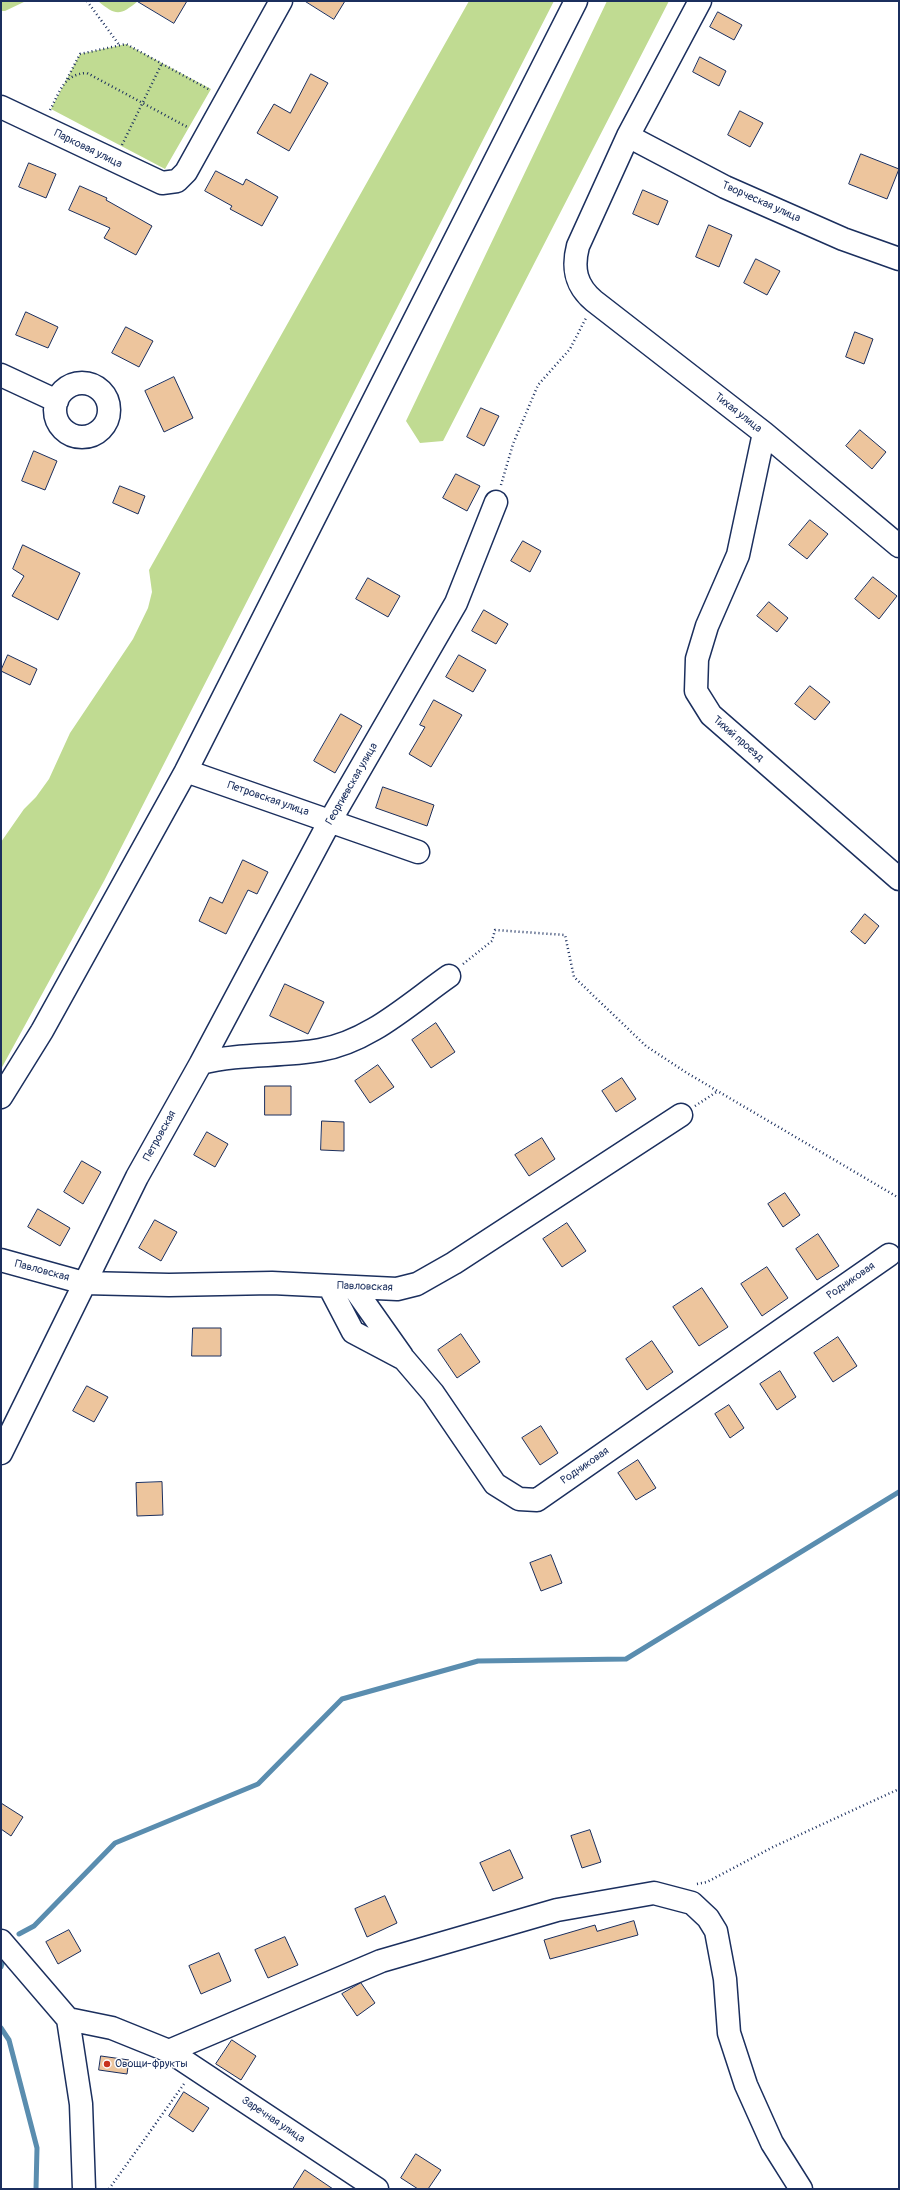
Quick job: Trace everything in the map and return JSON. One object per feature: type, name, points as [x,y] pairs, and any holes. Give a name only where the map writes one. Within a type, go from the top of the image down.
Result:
[{"type":"street","points":[[193,131],[281,1]]},
{"type":"street","points":[[1,1097],[42,1031],[186,770],[576,1]]},
{"type":"street","points":[[628,136],[700,1]]},
{"type":"street","name":"Парковая улица","points":[[1,107],[46,117],[162,183],[177,181],[186,172],[193,131]]},
{"type":"street","name":"Творческая улица","points":[[628,136],[725,187],[843,239],[899,259]]},
{"type":"street","name":"Тихая улица","points":[[628,136],[578,246],[574,260],[577,281],[585,293],[594,302],[764,432],[899,546]]},
{"type":"street","points":[[1,375],[57,401]]},
{"type":"street","name":"Тихий проезд","points":[[764,432],[738,555],[707,626],[697,659],[696,691],[711,715],[899,879]]},
{"type":"street","name":"Георгиевская улица","points":[[201,1063],[330,821],[456,603],[496,502]]},
{"type":"street","name":"Петровская улица","points":[[186,770],[418,852]]},
{"type":"street","points":[[201,1063],[219,1058],[321,1050],[364,1036],[448,976]]},
{"type":"street","name":"Петровская","points":[[1,1453],[137,1177],[201,1063]]},
{"type":"street","name":"Павловская","points":[[1,1260],[84,1283],[169,1286],[272,1283],[354,1288],[398,1288],[417,1284],[454,1264],[681,1115]]},
{"type":"street","name":"Родниковая","points":[[329,1286],[353,1332],[404,1359],[433,1393],[495,1484],[519,1499],[537,1500],[889,1255]]},
{"type":"street","points":[[354,1288],[404,1359]]},
{"type":"street","points":[[169,2051],[381,1961],[556,1910],[654,1893],[692,1903],[708,1918],[716,1932],[725,1979],[729,2033],[743,2078],[772,2143],[800,2189]]},
{"type":"street","points":[[1,1941],[68,2019],[81,2104],[84,2189]]},
{"type":"street","name":"Заречная улица","points":[[68,2019],[112,2028],[169,2051],[377,2189]]},
{"type":"path","points":[[87,1],[120,46]]},
{"type":"path","points":[[46,117],[80,54],[126,44],[211,89],[207,96]]},
{"type":"path","points":[[127,150],[121,147],[162,64]]},
{"type":"path","points":[[67,79],[77,73],[87,73],[193,131]]},
{"type":"path","points":[[46,117],[58,113]]},
{"type":"path","points":[[496,502],[514,444],[538,385],[570,349],[594,302]]},
{"type":"path","points":[[448,976],[492,941],[495,930],[565,935],[574,977],[646,1046],[718,1091],[899,1198]]},
{"type":"path","points":[[681,1115],[718,1091]]},
{"type":"path","points":[[692,1885],[707,1882],[773,1847],[899,1789]]},
{"type":"path","points":[[109,2189],[195,2068]]},
{"type":"green space","points":[[1,1],[26,1],[5,11],[1,11]]},
{"type":"green space","points":[[98,1],[138,1],[122,12],[114,12]]},
{"type":"green space","points":[[469,1],[554,1],[104,881],[1,1069],[1,842],[24,809],[36,797],[49,779],[70,733],[133,639],[148,608],[152,592],[149,570]]},
{"type":"green space","points":[[607,1],[669,1],[443,441],[420,443],[406,421]]},
{"type":"green space","points":[[126,44],[211,89],[165,169],[51,109],[80,54]]},
{"type":"building","points":[[137,1],[187,1],[174,23]]},
{"type":"building","points":[[305,1],[345,1],[334,19]]},
{"type":"building","points":[[718,12],[742,25],[734,40],[710,27]]},
{"type":"building","points":[[700,57],[726,71],[719,86],[693,72]]},
{"type":"building","points":[[311,74],[328,83],[289,151],[257,133],[274,104],[290,113]]},
{"type":"building","points":[[740,111],[763,123],[750,147],[728,135]]},
{"type":"building","points":[[861,154],[899,169],[887,199],[849,184]]},
{"type":"building","points":[[29,163],[56,174],[46,198],[19,187]]},
{"type":"building","points":[[216,171],[243,185],[246,179],[278,197],[262,226],[230,209],[232,206],[205,191]]},
{"type":"building","points":[[80,186],[107,198],[106,200],[152,226],[136,255],[104,238],[110,228],[69,210]]},
{"type":"building","points":[[643,190],[668,201],[658,225],[633,214]]},
{"type":"building","points":[[709,225],[732,235],[719,267],[696,257]]},
{"type":"building","points":[[756,259],[780,271],[767,295],[744,283]]},
{"type":"building","points":[[26,312],[58,327],[48,348],[16,335]]},
{"type":"building","points":[[126,327],[153,341],[139,367],[112,353]]},
{"type":"building","points":[[855,332],[873,339],[864,364],[846,357]]},
{"type":"building","points":[[174,377],[193,418],[164,432],[145,391]]},
{"type":"building","points":[[481,408],[499,416],[484,446],[467,437]]},
{"type":"building","points":[[860,430],[886,452],[872,469],[846,446]]},
{"type":"building","points":[[34,451],[57,461],[45,490],[22,481]]},
{"type":"building","points":[[456,474],[480,486],[467,511],[443,498]]},
{"type":"building","points":[[120,486],[145,496],[138,514],[113,503]]},
{"type":"building","points":[[810,520],[828,534],[807,559],[789,545]]},
{"type":"building","points":[[523,541],[541,551],[530,572],[511,561]]},
{"type":"building","points":[[23,545],[80,573],[58,620],[12,596],[24,576],[13,569]]},
{"type":"building","points":[[873,577],[897,596],[879,619],[855,599]]},
{"type":"building","points":[[368,578],[400,596],[388,617],[356,599]]},
{"type":"building","points":[[769,602],[788,618],[777,632],[757,616]]},
{"type":"building","points":[[484,610],[508,624],[496,644],[472,631]]},
{"type":"building","points":[[8,655],[37,669],[30,685],[1,671]]},
{"type":"building","points":[[459,655],[486,670],[473,692],[446,677]]},
{"type":"building","points":[[810,686],[830,702],[815,720],[795,704]]},
{"type":"building","points":[[434,700],[462,715],[431,767],[409,754],[425,727],[420,725]]},
{"type":"building","points":[[341,714],[362,726],[335,773],[314,761]]},
{"type":"building","points":[[383,787],[434,805],[427,826],[376,808]]},
{"type":"building","points":[[243,860],[268,872],[257,894],[248,890],[226,934],[199,921],[210,897],[222,903]]},
{"type":"building","points":[[865,914],[879,926],[865,944],[851,932]]},
{"type":"building","points":[[285,984],[324,1002],[308,1034],[270,1016]]},
{"type":"building","points":[[436,1023],[455,1052],[431,1068],[412,1040]]},
{"type":"building","points":[[378,1065],[394,1087],[370,1103],[355,1081]]},
{"type":"building","points":[[622,1078],[636,1099],[616,1112],[602,1091]]},
{"type":"building","points":[[265,1086],[291,1086],[291,1115],[265,1115]]},
{"type":"building","points":[[322,1121],[344,1122],[344,1151],[321,1150]]},
{"type":"building","points":[[207,1132],[228,1144],[215,1167],[194,1155]]},
{"type":"building","points":[[542,1138],[555,1159],[529,1176],[515,1155]]},
{"type":"building","points":[[82,1161],[101,1172],[83,1204],[64,1192]]},
{"type":"building","points":[[785,1193],[800,1215],[783,1227],[768,1204]]},
{"type":"building","points":[[38,1209],[70,1228],[60,1246],[28,1227]]},
{"type":"building","points":[[155,1220],[177,1232],[161,1261],[139,1248]]},
{"type":"building","points":[[567,1223],[586,1251],[562,1267],[543,1239]]},
{"type":"building","points":[[818,1234],[839,1266],[817,1280],[796,1249]]},
{"type":"building","points":[[767,1267],[788,1298],[762,1316],[741,1284]]},
{"type":"building","points":[[702,1288],[728,1327],[699,1346],[673,1307]]},
{"type":"building","points":[[193,1328],[221,1328],[221,1356],[192,1356]]},
{"type":"building","points":[[461,1334],[480,1362],[457,1378],[438,1350]]},
{"type":"building","points":[[838,1337],[857,1366],[833,1382],[814,1353]]},
{"type":"building","points":[[652,1341],[673,1372],[647,1390],[626,1359]]},
{"type":"building","points":[[780,1371],[796,1397],[777,1410],[760,1384]]},
{"type":"building","points":[[87,1386],[108,1397],[94,1422],[73,1411]]},
{"type":"building","points":[[729,1405],[744,1428],[730,1438],[715,1414]]},
{"type":"building","points":[[541,1426],[558,1453],[540,1465],[522,1438]]},
{"type":"building","points":[[638,1460],[656,1488],[636,1500],[618,1473]]},
{"type":"building","points":[[162,1482],[163,1515],[137,1516],[136,1483]]},
{"type":"building","points":[[551,1555],[562,1583],[541,1591],[530,1563]]},
{"type":"building","points":[[1,1803],[23,1817],[11,1836],[1,1829]]},
{"type":"building","points":[[590,1830],[601,1862],[582,1868],[571,1836]]},
{"type":"building","points":[[510,1850],[523,1878],[493,1891],[480,1863]]},
{"type":"building","points":[[385,1896],[397,1923],[367,1937],[355,1909]]},
{"type":"building","points":[[634,1921],[638,1935],[550,1959],[544,1940],[595,1925],[597,1931]]},
{"type":"building","points":[[69,1930],[81,1951],[58,1964],[46,1942]]},
{"type":"building","points":[[285,1937],[298,1965],[268,1978],[255,1950]]},
{"type":"building","points":[[219,1953],[231,1981],[201,1994],[189,1966]]},
{"type":"building","points":[[361,1983],[375,2003],[357,2016],[342,1994]]},
{"type":"building","points":[[232,2040],[256,2056],[241,2080],[216,2064]]},
{"type":"building","points":[[101,2056],[129,2060],[127,2074],[99,2070]]},
{"type":"building","points":[[184,2092],[209,2108],[193,2132],[169,2116]]},
{"type":"building","points":[[416,2154],[441,2170],[428,2189],[418,2189],[401,2178]]},
{"type":"building","points":[[305,2170],[333,2189],[293,2189]]},
{"type":"waterway","points":[[19,1934],[34,1926],[115,1843],[258,1784],[342,1699],[478,1661],[626,1659],[899,1492]]},
{"type":"waterway","points":[[1,2028],[9,2040],[37,2148],[36,2189]]},
{"type":"place","name":"Овощи-фрукты","points":[[107,2064]]}]
